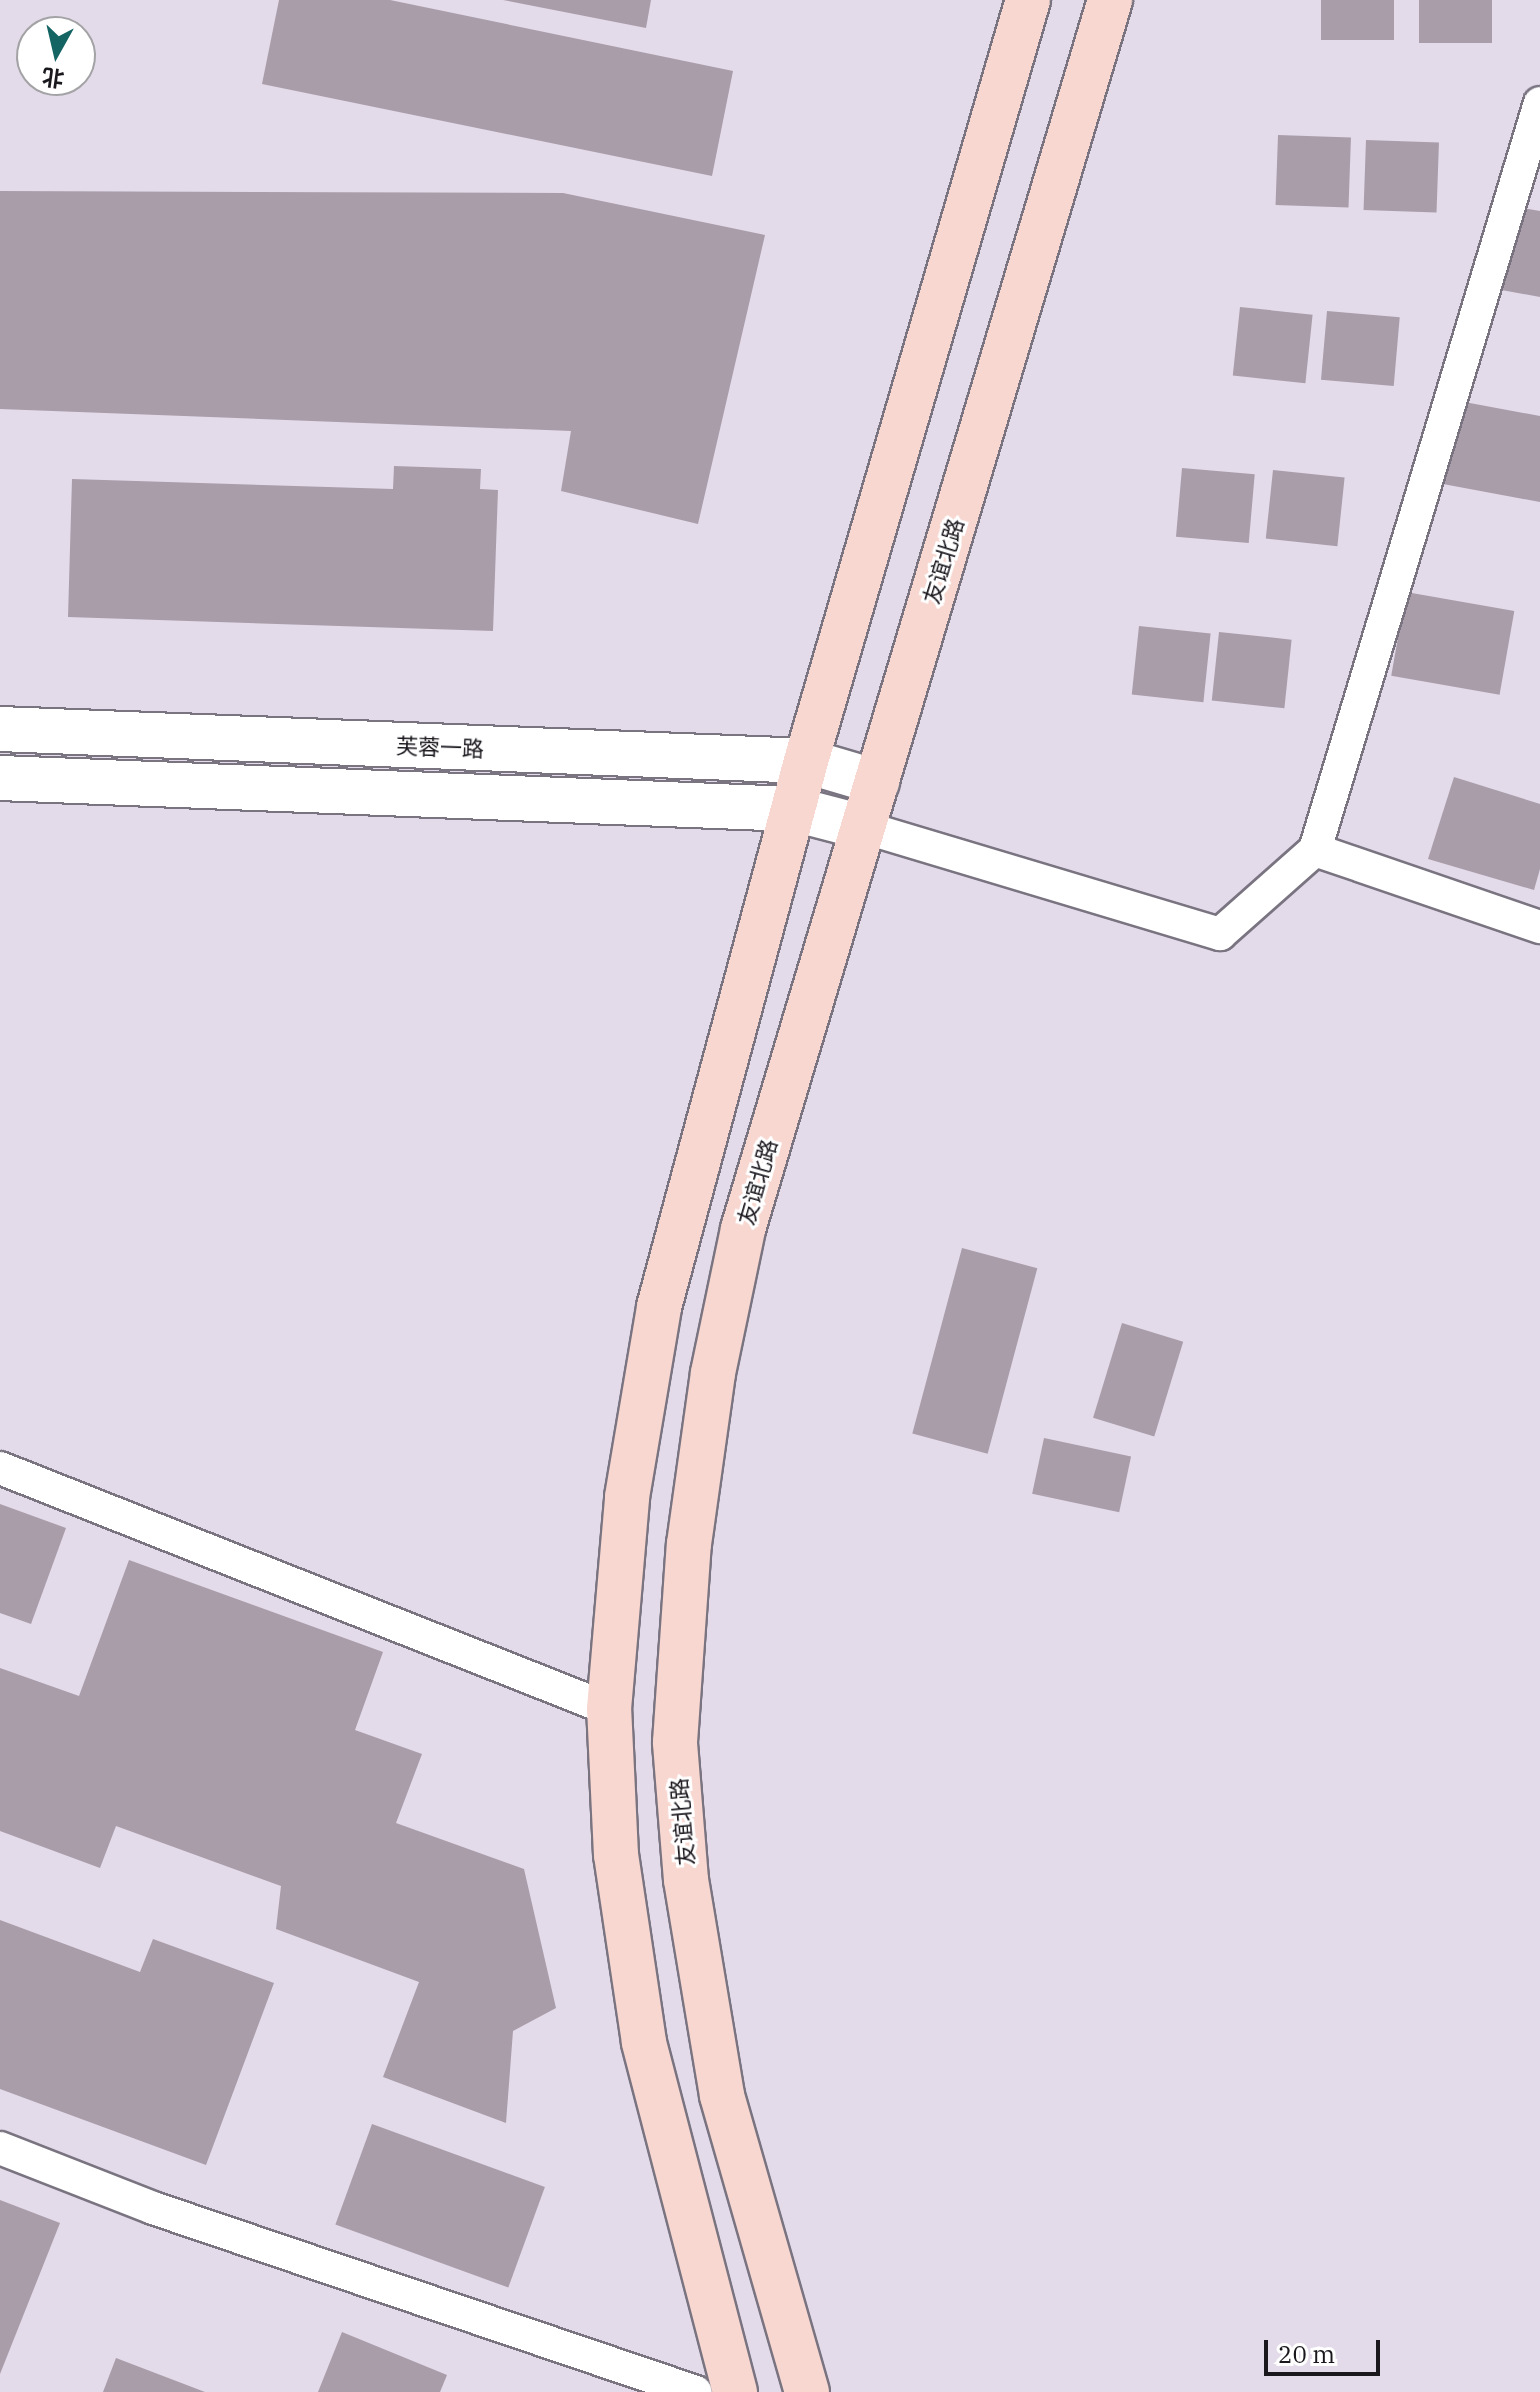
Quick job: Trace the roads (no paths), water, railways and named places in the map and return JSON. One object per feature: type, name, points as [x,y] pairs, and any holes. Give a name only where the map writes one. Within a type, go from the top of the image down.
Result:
[{"type":"main road","points":[[735,2392],[644,2042],[616,1855],[609,1709],[627,1497],[659,1307],[806,761],[1028,0]]},
{"type":"main road","name":"友谊北路","points":[[807,2392],[722,2095],[686,1880],[675,1742],[689,1544],[713,1373],[743,1229],[1110,0]]},
{"type":"street","points":[[0,778],[794,809],[1220,934],[1315,850],[1540,103]]},
{"type":"street","name":"芙蓉一路","points":[[0,729],[806,761],[877,782]]},
{"type":"street","points":[[1315,850],[1540,927]]},
{"type":"street","points":[[0,1468],[609,1709]]},
{"type":"street","points":[[0,2148],[153,2208],[696,2392]]}]
